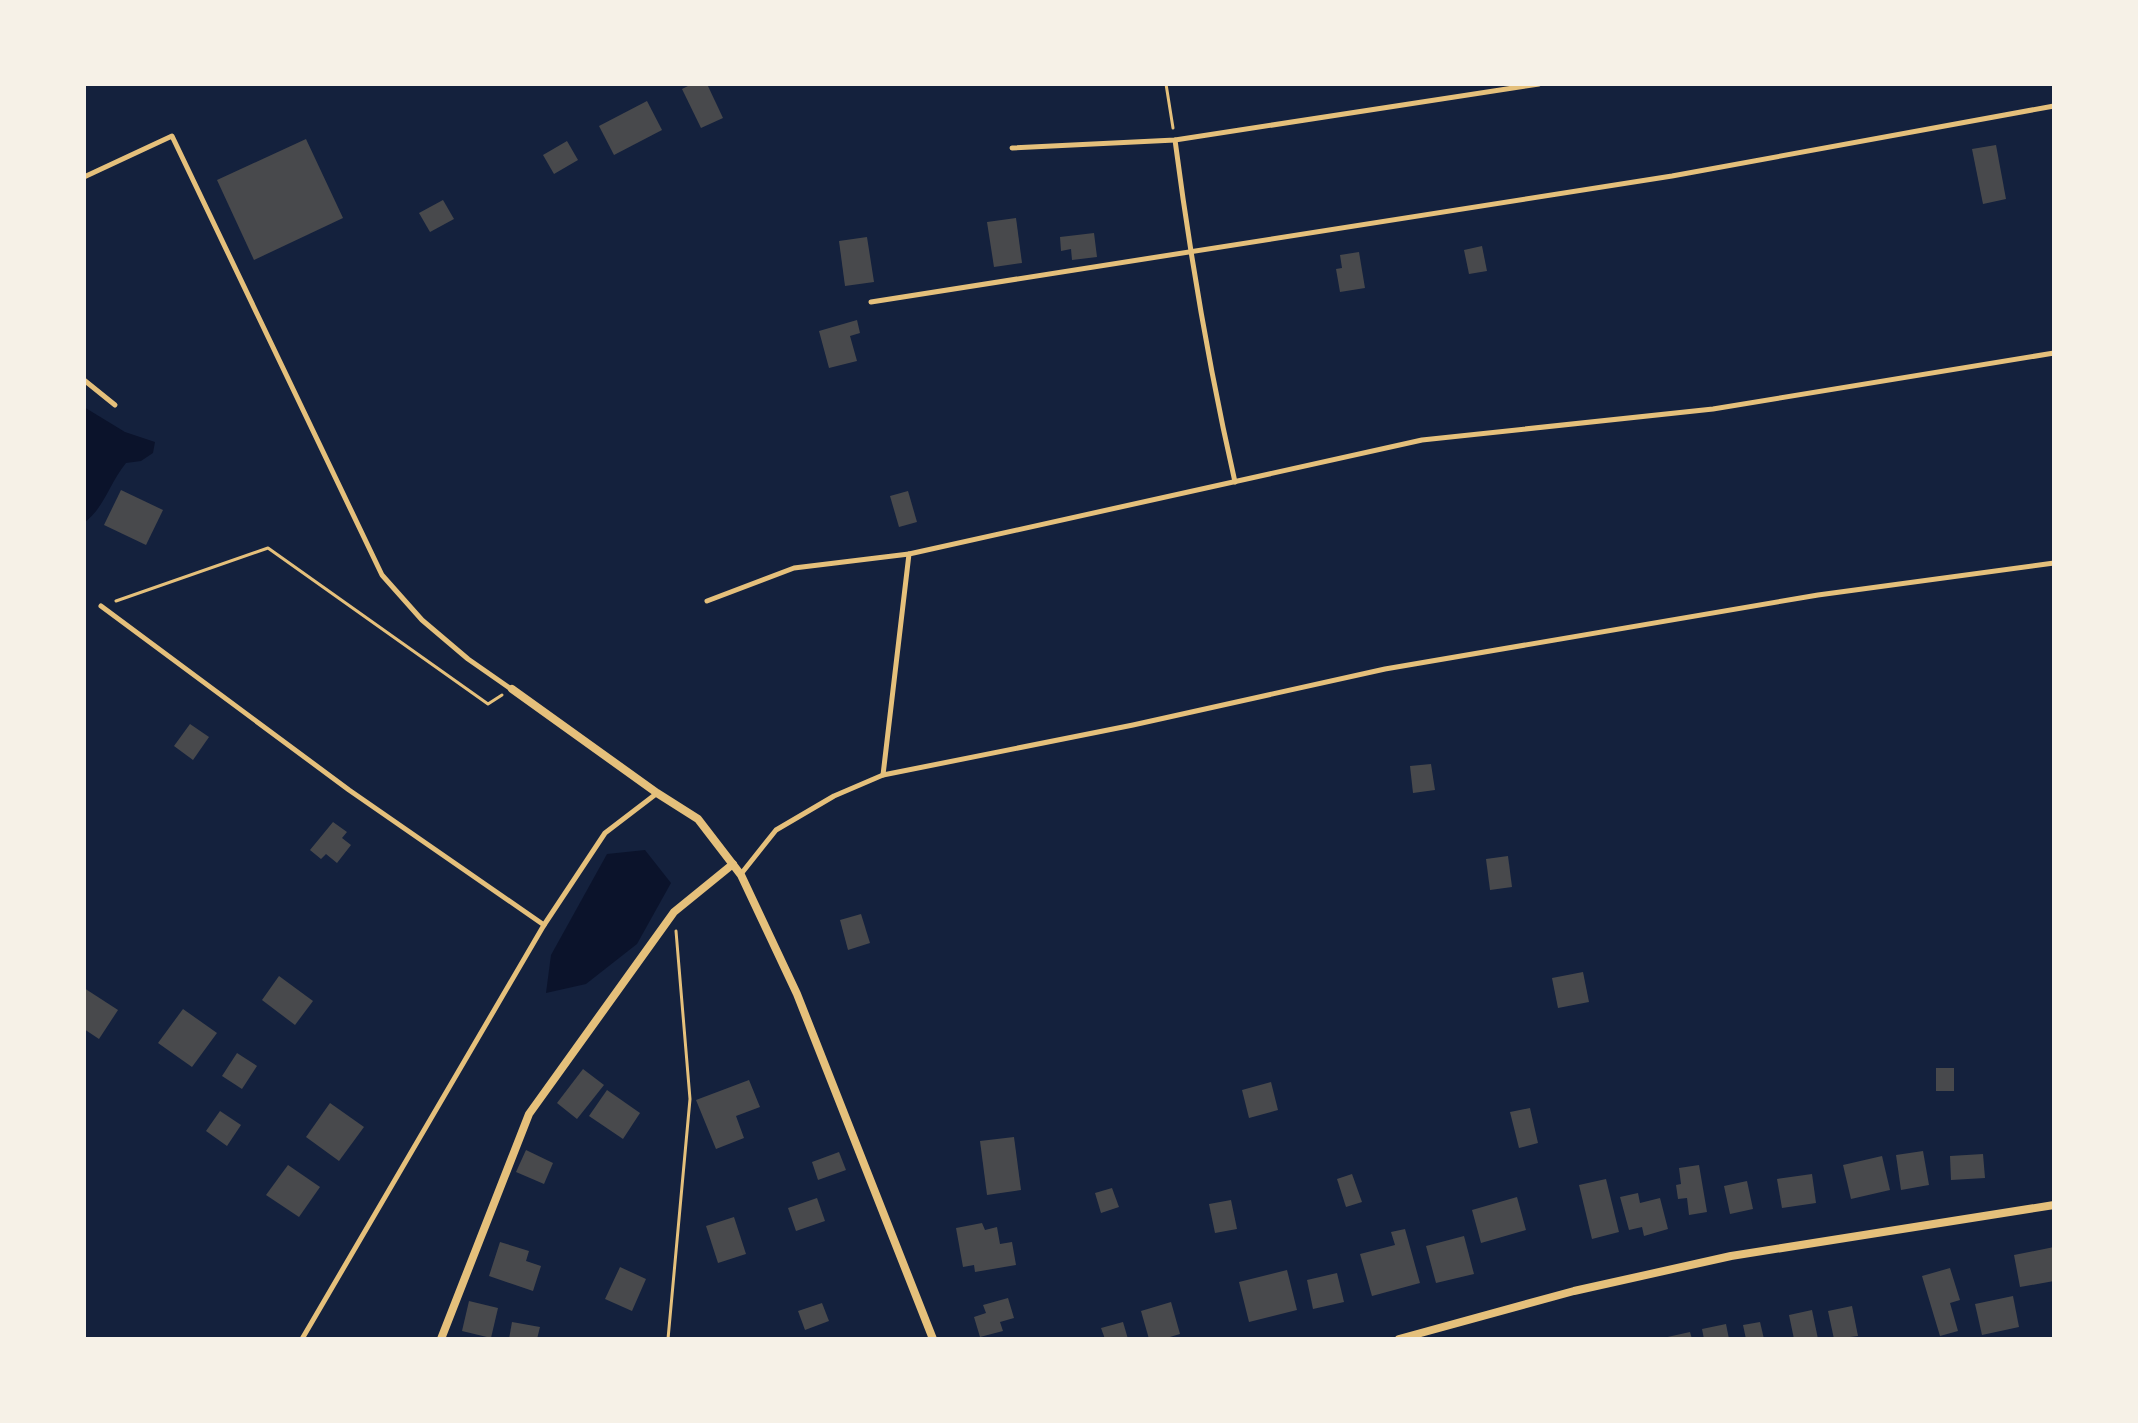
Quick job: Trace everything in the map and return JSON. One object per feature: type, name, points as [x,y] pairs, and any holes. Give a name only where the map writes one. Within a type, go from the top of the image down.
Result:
[{"type":"street","points":[[512,689],[698,819],[741,875],[795,990],[933,1339]]},
{"type":"street","points":[[441,1339],[529,1114],[674,912],[733,864]]},
{"type":"street","points":[[1399,1339],[1574,1291],[1731,1256],[2054,1205]]},
{"type":"lane","points":[[1012,148],[1175,140],[1539,84]]},
{"type":"lane","points":[[871,302],[1672,176],[2054,106]]},
{"type":"lane","points":[[84,177],[172,136],[382,575],[422,620],[468,659],[512,689]]},
{"type":"lane","points":[[1175,140],[1190,253],[1213,385],[1235,482]]},
{"type":"lane","points":[[707,601],[794,568],[909,554],[1422,440],[1713,409],[2054,353]]},
{"type":"lane","points":[[84,380],[115,405]]},
{"type":"lane","points":[[883,775],[909,554]]},
{"type":"lane","points":[[741,875],[776,830],[834,796],[883,775],[1133,725],[1385,669],[1818,595],[2054,563]]},
{"type":"lane","points":[[101,606],[349,790],[544,925]]},
{"type":"lane","points":[[302,1339],[544,925],[605,833],[657,793]]},
{"type":"path","points":[[1166,84],[1175,140]]},
{"type":"path","points":[[101,606],[268,548],[488,704],[512,689]]},
{"type":"path","points":[[668,1339],[690,1099],[674,912]]},
{"type":"water","points":[[84,407],[125,432],[155,442],[153,453],[141,461],[126,463],[97,510],[84,523]]},
{"type":"water","points":[[645,850],[671,883],[637,944],[586,984],[546,993],[551,955],[607,854]]},
{"type":"building","points":[[692,84],[707,84],[723,118],[701,128],[682,89]]},
{"type":"building","points":[[647,101],[662,130],[614,155],[599,126]]},
{"type":"building","points":[[306,139],[343,218],[254,260],[217,180]]},
{"type":"building","points":[[567,141],[578,160],[554,174],[543,155]]},
{"type":"building","points":[[1996,145],[2006,199],[1983,204],[1972,149]]},
{"type":"building","points":[[443,200],[454,219],[430,232],[419,213]]},
{"type":"building","points":[[1016,218],[1022,263],[994,267],[987,222]]},
{"type":"building","points":[[1094,233],[1097,257],[1072,260],[1071,249],[1061,251],[1060,237]]},
{"type":"building","points":[[867,237],[874,282],[845,286],[839,241]]},
{"type":"building","points":[[1482,246],[1487,271],[1469,274],[1464,250]]},
{"type":"building","points":[[1359,252],[1365,288],[1340,292],[1336,269],[1342,268],[1340,255]]},
{"type":"building","points":[[857,320],[860,333],[850,336],[857,361],[829,368],[819,331]]},
{"type":"building","points":[[121,490],[163,510],[146,545],[104,525]]},
{"type":"building","points":[[908,491],[917,522],[899,527],[890,496]]},
{"type":"building","points":[[190,724],[209,737],[193,760],[174,746]]},
{"type":"building","points":[[1431,764],[1435,790],[1413,793],[1410,766]]},
{"type":"building","points":[[333,822],[347,832],[342,838],[351,845],[337,863],[326,854],[321,859],[310,850]]},
{"type":"building","points":[[1508,856],[1512,887],[1490,890],[1486,859]]},
{"type":"building","points":[[861,914],[870,943],[848,950],[840,920]]},
{"type":"building","points":[[1583,972],[1589,1002],[1558,1008],[1552,978]]},
{"type":"building","points":[[279,976],[313,1001],[295,1025],[262,1000]]},
{"type":"building","points":[[84,988],[118,1010],[99,1039],[84,1029]]},
{"type":"building","points":[[183,1009],[217,1033],[192,1067],[158,1043]]},
{"type":"building","points":[[237,1053],[257,1066],[242,1089],[222,1076]]},
{"type":"building","points":[[1936,1068],[1954,1068],[1954,1091],[1936,1091]]},
{"type":"building","points":[[583,1069],[604,1085],[577,1119],[557,1103]]},
{"type":"building","points":[[749,1080],[760,1107],[736,1116],[744,1138],[716,1149],[696,1100]]},
{"type":"building","points":[[1271,1082],[1278,1110],[1249,1118],[1242,1090]]},
{"type":"building","points":[[607,1090],[640,1113],[623,1139],[589,1116]]},
{"type":"building","points":[[330,1103],[364,1127],[339,1161],[306,1137]]},
{"type":"building","points":[[1530,1108],[1538,1143],[1519,1148],[1510,1112]]},
{"type":"building","points":[[220,1111],[241,1125],[227,1146],[206,1131]]},
{"type":"building","points":[[1014,1137],[1021,1190],[987,1195],[980,1141]]},
{"type":"building","points":[[526,1150],[553,1163],[544,1184],[516,1172]]},
{"type":"building","points":[[1923,1151],[1929,1185],[1901,1190],[1896,1155]]},
{"type":"building","points":[[839,1152],[846,1170],[818,1180],[812,1162]]},
{"type":"building","points":[[1983,1154],[1985,1178],[1951,1180],[1950,1156]]},
{"type":"building","points":[[1882,1156],[1890,1190],[1851,1199],[1843,1165]]},
{"type":"building","points":[[288,1165],[320,1187],[299,1217],[266,1195]]},
{"type":"building","points":[[1699,1165],[1707,1212],[1689,1215],[1687,1198],[1678,1199],[1676,1185],[1681,1184],[1679,1168]]},
{"type":"building","points":[[1352,1174],[1362,1202],[1346,1207],[1337,1179]]},
{"type":"building","points":[[1812,1174],[1816,1203],[1782,1208],[1777,1179]]},
{"type":"building","points":[[1606,1179],[1619,1232],[1592,1239],[1579,1185]]},
{"type":"building","points":[[1747,1181],[1753,1209],[1730,1214],[1724,1186]]},
{"type":"building","points":[[1112,1188],[1119,1207],[1101,1213],[1095,1193]]},
{"type":"building","points":[[1638,1193],[1640,1203],[1660,1198],[1668,1229],[1644,1236],[1642,1227],[1629,1230],[1620,1197]]},
{"type":"building","points":[[1517,1197],[1526,1230],[1481,1243],[1472,1210]]},
{"type":"building","points":[[817,1198],[825,1221],[796,1231],[788,1208]]},
{"type":"building","points":[[1231,1200],[1237,1229],[1215,1233],[1209,1204]]},
{"type":"building","points":[[734,1217],[746,1254],[718,1263],[706,1226]]},
{"type":"building","points":[[982,1223],[985,1230],[997,1227],[1000,1244],[1012,1242],[1016,1265],[975,1272],[974,1265],[963,1267],[956,1228]]},
{"type":"building","points":[[1405,1229],[1420,1283],[1372,1296],[1360,1254],[1395,1245],[1391,1232]]},
{"type":"building","points":[[1464,1236],[1474,1274],[1436,1283],[1426,1246]]},
{"type":"building","points":[[500,1242],[529,1251],[526,1261],[541,1266],[533,1291],[489,1276]]},
{"type":"building","points":[[2054,1247],[2054,1281],[2020,1287],[2014,1255]]},
{"type":"building","points":[[620,1267],[646,1279],[632,1311],[605,1299]]},
{"type":"building","points":[[1950,1268],[1960,1300],[1950,1303],[1958,1331],[1940,1336],[1922,1276]]},
{"type":"building","points":[[1287,1270],[1297,1310],[1249,1322],[1239,1282]]},
{"type":"building","points":[[1337,1273],[1344,1302],[1313,1309],[1307,1280]]},
{"type":"building","points":[[2013,1296],[2019,1327],[1982,1335],[1975,1304]]},
{"type":"building","points":[[1008,1298],[1014,1318],[1000,1322],[1003,1331],[980,1337],[974,1317],[986,1313],[983,1305]]},
{"type":"building","points":[[469,1301],[498,1308],[491,1338],[462,1331]]},
{"type":"building","points":[[1171,1302],[1180,1334],[1149,1339],[1141,1311]]},
{"type":"building","points":[[822,1303],[829,1321],[805,1330],[798,1311]]},
{"type":"building","points":[[1852,1306],[1858,1336],[1834,1339],[1828,1311]]},
{"type":"building","points":[[1812,1310],[1818,1339],[1794,1339],[1789,1315]]},
{"type":"building","points":[[512,1322],[540,1327],[537,1339],[509,1339]]},
{"type":"building","points":[[1123,1322],[1128,1339],[1105,1339],[1101,1328]]},
{"type":"building","points":[[1760,1322],[1764,1339],[1746,1339],[1743,1325]]},
{"type":"building","points":[[1726,1324],[1729,1339],[1704,1339],[1702,1329]]},
{"type":"building","points":[[1690,1332],[1692,1339],[1663,1339],[1663,1338]]}]
